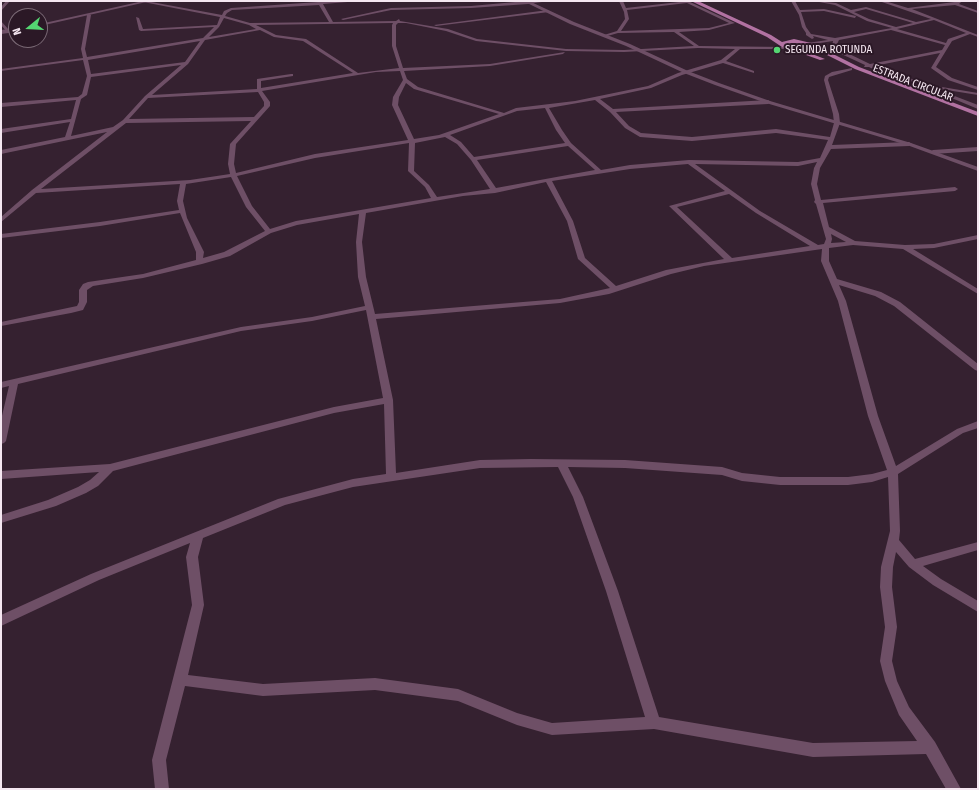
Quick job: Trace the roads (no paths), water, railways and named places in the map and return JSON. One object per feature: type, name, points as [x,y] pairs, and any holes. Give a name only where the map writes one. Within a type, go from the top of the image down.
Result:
[{"type":"main road","points":[[694,1],[769,36],[784,46],[797,50],[808,50],[813,44]]},
{"type":"main road","points":[[702,1],[770,32],[800,42]]},
{"type":"main road","points":[[784,46],[785,42],[800,42]]},
{"type":"main road","name":"ESTRADA CIRCULAR","points":[[800,42],[813,44],[853,69],[978,119]]},
{"type":"main road","name":"ESTRADA CIRCULAR","points":[[797,50],[911,89],[978,114]]},
{"type":"street","points":[[1,10],[8,1]]},
{"type":"street","points":[[48,23],[145,1],[222,16],[250,24],[275,36],[304,40],[357,74]]},
{"type":"street","points":[[1,220],[34,191],[125,121],[147,97],[186,63],[203,40],[218,26],[222,16],[231,9],[320,2],[358,1]]},
{"type":"street","points":[[332,22],[390,9],[418,7],[471,7],[547,1]]},
{"type":"street","points":[[618,32],[627,19],[621,1]]},
{"type":"street","points":[[605,36],[618,32],[709,29],[733,23],[686,1],[624,9]]},
{"type":"street","points":[[793,1],[813,44],[935,19]]},
{"type":"street","points":[[816,1],[836,4],[868,20]]},
{"type":"street","points":[[881,1],[909,9],[978,36]]},
{"type":"street","points":[[945,1],[958,2],[978,12]]},
{"type":"street","points":[[320,2],[332,22]]},
{"type":"street","points":[[527,2],[641,50],[686,72],[768,102],[909,144],[978,169]]},
{"type":"street","points":[[909,9],[958,2]]},
{"type":"street","points":[[247,3],[247,8]]},
{"type":"street","points":[[429,3],[407,13],[395,23],[394,46],[403,69],[405,80],[396,97],[395,106],[412,142],[411,171],[427,186],[435,199]]},
{"type":"street","points":[[851,11],[866,8],[915,23]]},
{"type":"street","points":[[798,11],[824,10],[868,20],[946,44]]},
{"type":"street","points":[[425,26],[548,11]]},
{"type":"street","points":[[68,138],[79,98],[86,92],[89,76],[83,49],[89,15]]},
{"type":"street","points":[[137,18],[140,30],[218,26]]},
{"type":"street","points":[[400,19],[406,22],[446,30],[476,40],[574,50],[641,50],[698,47],[784,46]]},
{"type":"street","points":[[1,22],[8,31],[1,32]]},
{"type":"street","points":[[250,24],[406,22]]},
{"type":"street","points":[[1,70],[84,59],[261,29]]},
{"type":"street","points":[[675,31],[698,47]]},
{"type":"street","points":[[970,33],[954,38],[946,44],[933,67],[950,79],[978,89]]},
{"type":"street","points":[[808,34],[837,40]]},
{"type":"street","points":[[837,40],[834,43],[834,46],[839,51],[867,66],[934,88],[978,107]]},
{"type":"street","points":[[34,191],[183,183],[233,174],[315,156],[412,142],[445,135],[503,114],[596,99],[649,88],[686,72],[723,61],[740,47]]},
{"type":"street","points":[[147,97],[259,90],[357,74],[403,69],[490,65],[574,50]]},
{"type":"street","points":[[943,51],[834,73],[827,76],[826,80],[836,114],[837,123],[829,147],[820,160],[814,184],[817,202],[829,239],[824,255],[825,261],[842,301],[873,416],[893,472],[896,531],[886,568],[886,587],[890,628],[886,661],[891,681],[904,711],[930,747],[954,789]]},
{"type":"street","points":[[723,61],[752,72]]},
{"type":"street","points":[[89,76],[186,63]]},
{"type":"street","points":[[269,232],[249,207],[233,174],[231,164],[233,144],[267,106],[267,102],[259,90],[258,81],[260,79],[291,75]]},
{"type":"street","points":[[405,80],[421,90],[503,114]]},
{"type":"street","points":[[911,89],[934,88],[978,94]]},
{"type":"street","points":[[1,104],[79,98]]},
{"type":"street","points":[[596,99],[612,111],[627,127],[636,133],[647,136],[692,139],[776,131],[831,139]]},
{"type":"street","points":[[612,111],[768,102]]},
{"type":"street","points":[[546,106],[559,130],[569,144],[599,171]]},
{"type":"street","points":[[125,121],[255,119]]},
{"type":"street","points":[[1,131],[73,120]]},
{"type":"street","points":[[1,152],[116,128]]},
{"type":"street","points":[[445,135],[459,143],[473,159],[495,191]]},
{"type":"street","points":[[473,159],[569,144]]},
{"type":"street","points":[[829,147],[909,144]]},
{"type":"street","points":[[933,152],[978,149]]},
{"type":"street","points":[[798,164],[820,160]]},
{"type":"street","points":[[689,162],[699,168],[728,192],[758,212],[817,247]]},
{"type":"street","points":[[1,324],[80,308],[83,302],[83,290],[86,286],[91,284],[144,276],[227,254],[269,232],[296,223],[463,194],[495,191],[599,171],[689,162],[798,164],[817,168]]},
{"type":"street","points":[[699,168],[704,162]]},
{"type":"street","points":[[548,180],[570,222],[582,259],[615,290]]},
{"type":"street","points":[[183,183],[180,201],[200,252],[199,262]]},
{"type":"street","points":[[817,202],[956,189]]},
{"type":"street","points":[[728,192],[672,206],[730,260]]},
{"type":"street","points":[[1,236],[100,224],[183,211]]},
{"type":"street","points":[[363,212],[359,242],[362,277],[370,307],[388,400],[387,419],[391,476]]},
{"type":"street","points":[[826,228],[853,243]]},
{"type":"street","points":[[372,317],[560,301],[615,290],[669,272],[730,260],[817,247],[853,243],[905,247],[934,246],[978,237]]},
{"type":"street","points":[[905,247],[978,292]]},
{"type":"street","points":[[834,281],[878,294],[897,304],[978,368]]},
{"type":"street","points":[[1,385],[241,329],[312,319],[370,307]]},
{"type":"street","points":[[1,441],[14,382]]},
{"type":"street","points":[[1,475],[110,468],[334,410],[388,400]]},
{"type":"street","points":[[1,621],[95,577],[282,502],[317,492],[391,476],[432,472],[480,464],[561,463],[687,467],[722,471],[742,477],[780,481],[848,482],[872,478],[893,472],[960,431],[978,424]]},
{"type":"street","points":[[561,463],[578,497],[612,591],[646,702],[654,723]]},
{"type":"street","points":[[1,519],[52,503],[82,490],[94,483],[110,468]]},
{"type":"street","points":[[162,789],[159,760],[198,605],[192,557],[198,535]]},
{"type":"street","points":[[893,541],[913,564],[936,582],[978,607]]},
{"type":"street","points":[[913,564],[978,546]]},
{"type":"street","points":[[180,680],[263,690],[375,684],[458,695],[516,719],[552,729],[654,723],[813,750],[930,747]]},
{"type":"place","name":"SEGUNDA ROTUNDA","points":[[777,50]]}]
